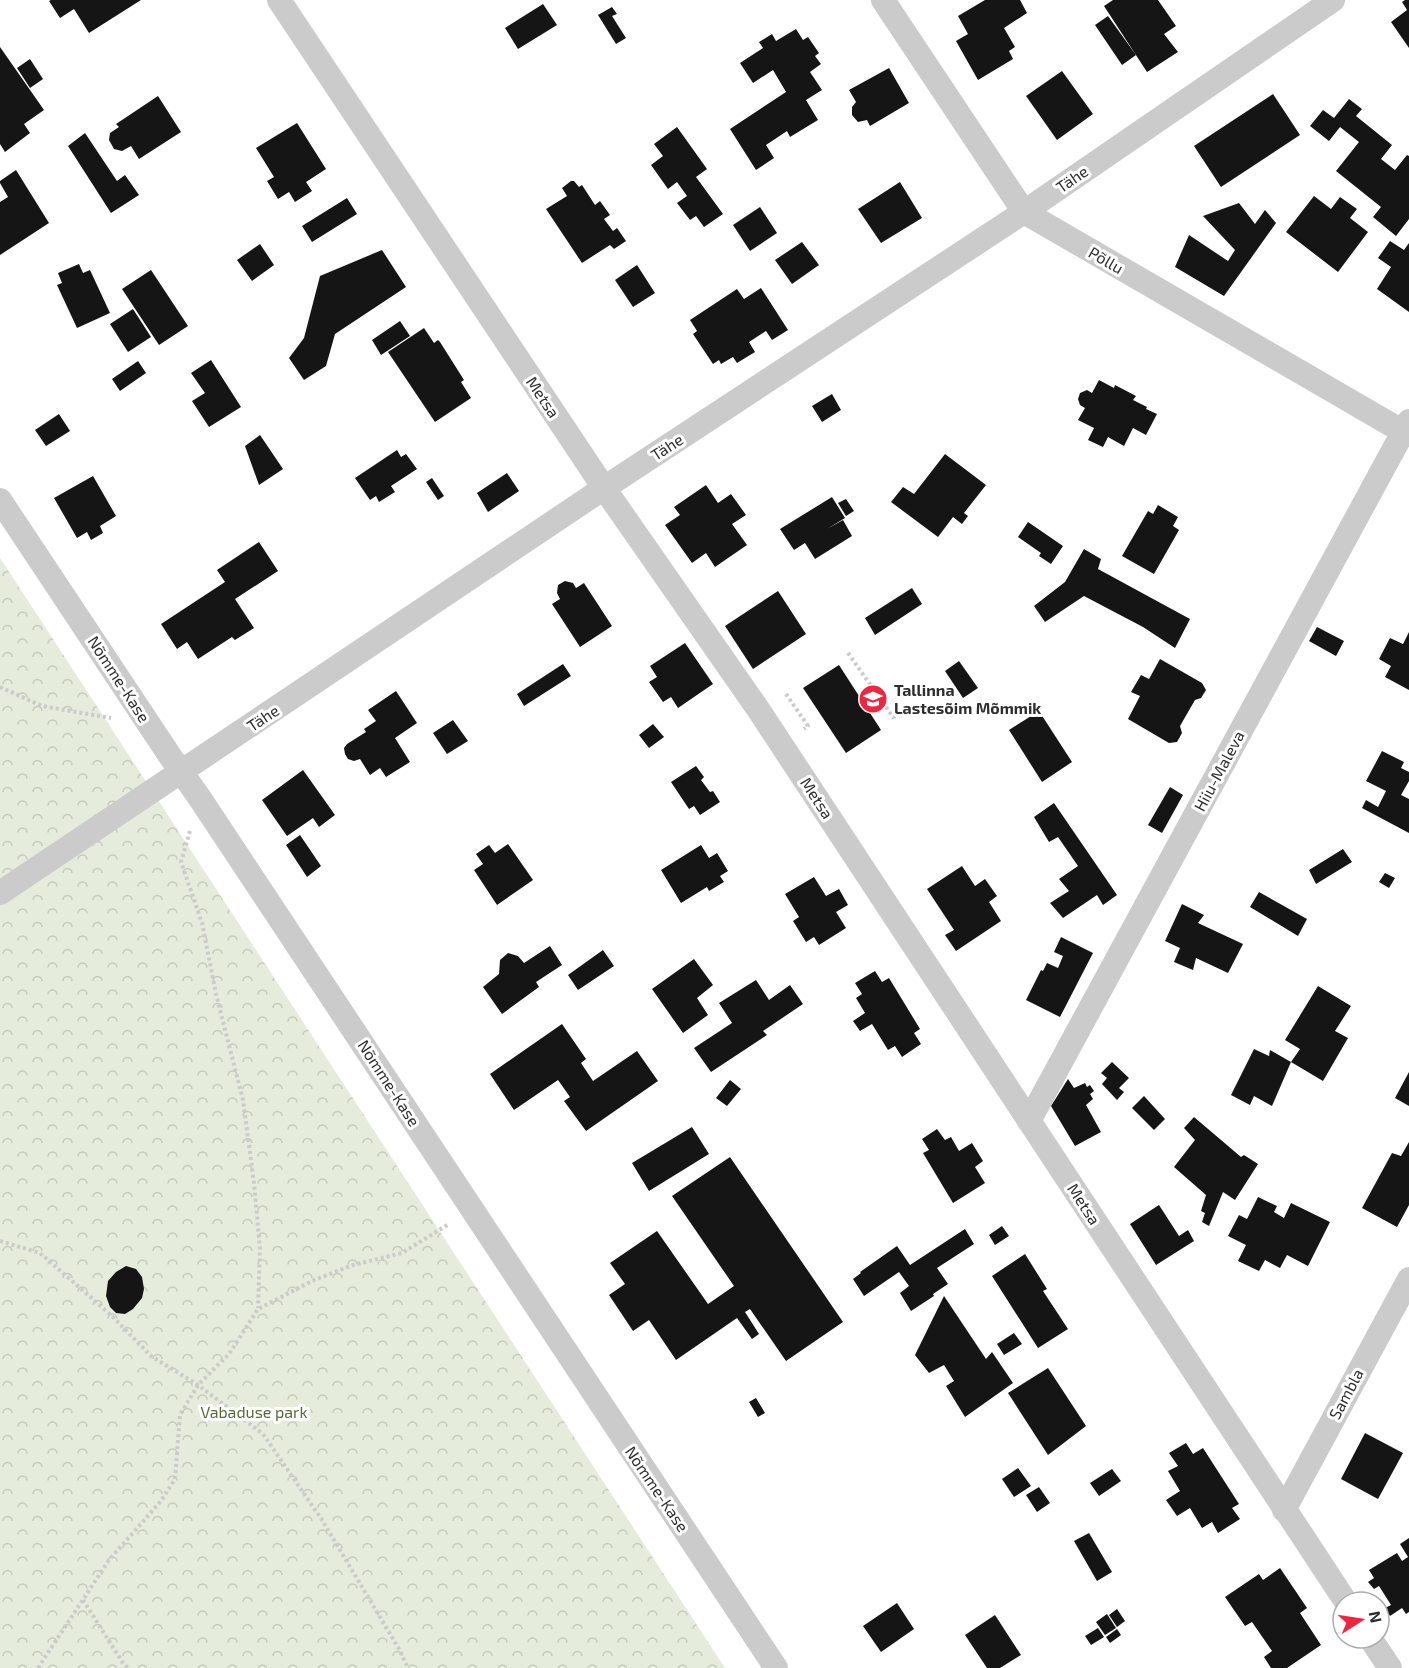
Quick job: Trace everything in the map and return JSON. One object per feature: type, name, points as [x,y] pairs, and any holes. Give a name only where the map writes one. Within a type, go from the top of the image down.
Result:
[{"type":"street","name":"Metsa","points":[[279,0],[604,489],[760,712],[1338,1590]]},
{"type":"street","name":"Põllu","points":[[883,0],[1024,212],[1407,429]]},
{"type":"street","name":"Tähe","points":[[0,893],[604,489],[1024,212],[1333,0]]},
{"type":"street","name":"Hiiu-Maleva","points":[[1029,1120],[1407,429]]},
{"type":"street","name":"Nõmme-Kase","points":[[0,500],[776,1668]]},
{"type":"street","name":"Sambla","points":[[1284,1510],[1409,1279]]},
{"type":"street","points":[[1378,1650],[1390,1668]]},
{"type":"path","points":[[848,653],[893,717],[920,711]]},
{"type":"path","points":[[0,687],[42,706],[109,716],[118,722]]},
{"type":"path","points":[[199,797],[181,862],[202,923],[216,994],[243,1100],[260,1249],[258,1309]]},
{"type":"path","points":[[38,1668],[109,1560],[161,1501],[175,1479],[180,1415],[198,1385],[229,1354],[258,1309],[314,1280],[353,1265],[402,1253],[472,1209]]},
{"type":"path","points":[[0,1240],[39,1253],[112,1316],[151,1356],[198,1385],[263,1434],[322,1520],[408,1668]]},
{"type":"path","points":[[83,1600],[128,1668]]},
{"type":"green space","name":"Vabaduse park","points":[[0,558],[725,1668],[0,1668]]},
{"type":"building","points":[[141,0],[89,33],[74,9],[60,18],[49,1]]},
{"type":"building","points":[[985,0],[1020,0],[1027,13],[1004,28],[1015,47],[1009,51],[1013,59],[978,80],[956,41],[968,34],[958,16]]},
{"type":"building","points":[[1113,0],[1158,0],[1176,26],[1164,34],[1178,52],[1147,72],[1104,6]]},
{"type":"building","points":[[1409,0],[1409,48],[1391,22],[1407,10],[1402,2]]},
{"type":"building","points":[[543,4],[557,25],[518,49],[505,28]]},
{"type":"building","points":[[612,7],[617,14],[612,16],[626,38],[616,44],[598,15]]},
{"type":"building","points":[[1108,16],[1136,55],[1122,65],[1095,25]]},
{"type":"building","points":[[796,29],[803,40],[808,37],[819,53],[815,56],[821,64],[810,72],[822,90],[806,100],[818,120],[790,137],[787,131],[766,145],[774,158],[756,170],[730,129],[786,92],[773,70],[753,83],[740,63],[763,48],[759,42],[772,34],[776,41]]},
{"type":"building","points":[[0,47],[44,110],[24,124],[30,133],[5,152],[0,144]]},
{"type":"building","points":[[30,59],[43,79],[30,88],[17,68]]},
{"type":"building","points":[[889,68],[909,103],[870,126],[867,120],[858,122],[852,115],[852,107],[856,102],[849,90]]},
{"type":"building","points":[[1062,71],[1093,114],[1057,140],[1026,96]]},
{"type":"building","points":[[1273,94],[1300,135],[1221,187],[1194,146]]},
{"type":"building","points":[[158,96],[181,132],[139,159],[131,146],[122,151],[114,149],[109,140],[110,133],[119,127],[116,124]]},
{"type":"building","points":[[1349,99],[1362,109],[1356,116],[1392,145],[1381,159],[1395,170],[1407,155],[1409,156],[1409,219],[1396,236],[1373,217],[1381,207],[1336,171],[1359,142],[1340,127],[1329,141],[1310,126],[1323,110],[1334,118]]},
{"type":"building","points":[[297,123],[326,169],[306,182],[312,191],[295,202],[289,192],[278,199],[267,181],[274,177],[256,148]]},
{"type":"building","points":[[677,127],[707,169],[696,177],[723,214],[704,227],[696,216],[690,220],[677,203],[687,196],[677,182],[668,189],[651,165],[663,156],[654,144]]},
{"type":"building","points":[[85,133],[117,181],[125,175],[139,195],[111,213],[68,146]]},
{"type":"building","points":[[16,170],[49,223],[0,255],[0,202],[8,197],[0,181]]},
{"type":"building","points":[[571,181],[579,187],[582,185],[595,205],[600,201],[610,215],[604,219],[613,231],[617,228],[626,241],[614,249],[610,245],[582,263],[546,209],[567,196],[562,188]]},
{"type":"building","points":[[900,182],[922,218],[881,243],[858,209]]},
{"type":"building","points":[[1314,196],[1331,209],[1340,197],[1357,209],[1350,218],[1368,232],[1338,272],[1286,232]]},
{"type":"building","points":[[347,198],[357,214],[312,242],[302,226]]},
{"type":"building","points":[[1239,203],[1255,224],[1265,210],[1276,223],[1224,296],[1175,267],[1189,235],[1228,261],[1235,250],[1203,216]]},
{"type":"building","points":[[760,207],[777,233],[750,251],[733,225]]},
{"type":"building","points":[[1390,241],[1404,250],[1409,243],[1409,312],[1377,289],[1391,267],[1378,258]]},
{"type":"building","points":[[802,242],[819,265],[792,284],[775,260]]},
{"type":"building","points":[[260,244],[274,265],[252,281],[237,260]]},
{"type":"building","points":[[382,250],[406,287],[335,334],[326,366],[304,380],[289,358],[304,338],[320,276]]},
{"type":"building","points":[[79,264],[83,273],[90,270],[110,313],[77,328],[57,285],[62,283],[58,273]]},
{"type":"building","points":[[637,265],[655,293],[633,307],[615,280]]},
{"type":"building","points":[[151,270],[188,326],[159,345],[122,289]]},
{"type":"building","points":[[761,288],[788,330],[772,340],[766,331],[749,342],[755,352],[737,363],[733,357],[721,364],[719,360],[713,364],[693,334],[697,331],[690,320],[737,289],[744,299]]},
{"type":"building","points":[[133,309],[151,337],[128,352],[110,324]]},
{"type":"building","points":[[400,321],[410,336],[381,355],[372,340]]},
{"type":"building","points":[[424,328],[434,343],[438,340],[440,342],[464,380],[461,382],[471,398],[435,422],[388,352]]},
{"type":"building","points":[[211,360],[241,407],[209,427],[192,401],[205,393],[191,373]]},
{"type":"building","points":[[138,361],[146,373],[120,391],[112,379]]},
{"type":"building","points":[[1099,380],[1136,396],[1133,400],[1157,414],[1146,435],[1133,428],[1124,446],[1108,437],[1103,447],[1088,440],[1094,428],[1078,420],[1085,408],[1080,405],[1078,399],[1080,393],[1087,390],[1092,393]]},
{"type":"building","points":[[832,394],[841,410],[822,422],[812,406]]},
{"type":"building","points":[[59,414],[70,431],[46,446],[35,430]]},
{"type":"building","points":[[260,435],[283,469],[259,485],[245,446]]},
{"type":"building","points":[[397,450],[401,457],[406,454],[417,469],[391,486],[395,492],[379,502],[376,496],[370,500],[355,478]]},
{"type":"building","points":[[945,454],[986,485],[964,513],[968,516],[962,524],[953,517],[938,537],[891,502],[903,487],[914,494]]},
{"type":"building","points":[[507,473],[519,491],[488,512],[477,493]]},
{"type":"building","points":[[93,476],[116,516],[100,526],[103,533],[91,540],[87,532],[77,538],[54,498]]},
{"type":"building","points":[[432,478],[444,496],[438,500],[426,482]]},
{"type":"building","points":[[706,485],[718,503],[731,494],[746,515],[732,524],[747,545],[715,567],[706,553],[692,563],[665,525],[680,515],[674,507]]},
{"type":"building","points":[[832,497],[845,518],[827,529],[843,520],[852,536],[815,559],[805,543],[794,550],[780,529]]},
{"type":"building","points":[[846,499],[854,511],[846,516],[838,503]]},
{"type":"building","points":[[1158,505],[1178,517],[1173,526],[1179,530],[1154,574],[1122,556],[1148,511],[1153,514]]},
{"type":"building","points":[[1028,522],[1063,546],[1051,564],[1039,556],[1041,553],[1018,537]]},
{"type":"building","points":[[259,542],[278,571],[235,599],[254,628],[235,640],[232,637],[198,659],[187,642],[177,649],[161,624],[225,582],[217,570]]},
{"type":"building","points":[[1084,549],[1101,559],[1098,569],[1190,619],[1175,648],[1143,627],[1084,596],[1045,622],[1034,606],[1065,582]]},
{"type":"building","points":[[565,581],[573,583],[576,588],[584,583],[612,626],[580,647],[552,604],[560,599],[557,593],[558,585]]},
{"type":"building","points":[[912,588],[922,604],[875,635],[865,618]]},
{"type":"building","points":[[778,591],[806,634],[753,669],[725,626]]},
{"type":"building","points":[[1317,627],[1344,641],[1336,656],[1309,641]]},
{"type":"building","points":[[1409,632],[1409,690],[1385,677],[1391,666],[1379,659],[1390,638],[1403,644]]},
{"type":"building","points":[[685,643],[713,684],[678,708],[671,697],[663,702],[649,682],[657,677],[650,666]]},
{"type":"building","points":[[1160,659],[1202,683],[1206,690],[1201,698],[1195,700],[1180,726],[1182,733],[1177,742],[1169,743],[1128,719],[1140,696],[1131,692],[1141,675],[1149,679]]},
{"type":"building","points":[[959,661],[978,688],[963,698],[945,671]]},
{"type":"building","points":[[563,664],[571,676],[524,706],[517,694]]},
{"type":"building","points":[[839,665],[881,730],[846,753],[803,688]]},
{"type":"building","points":[[396,691],[417,723],[395,738],[410,762],[386,777],[380,768],[370,775],[360,759],[354,761],[348,759],[344,748],[366,732],[364,729],[376,721],[368,710]]},
{"type":"building","points":[[1039,711],[1072,762],[1042,782],[1009,730]]},
{"type":"building","points":[[453,720],[468,741],[447,754],[433,733]]},
{"type":"building","points":[[653,724],[664,737],[649,748],[639,735]]},
{"type":"building","points":[[1382,751],[1404,762],[1401,768],[1409,772],[1409,781],[1401,795],[1409,799],[1409,833],[1362,808],[1366,800],[1378,807],[1386,791],[1366,781]]},
{"type":"building","points":[[696,766],[704,777],[701,780],[710,792],[713,791],[720,802],[700,815],[694,806],[689,809],[671,782]]},
{"type":"building","points":[[303,770],[335,815],[319,827],[313,818],[287,836],[262,800]]},
{"type":"building","points":[[1170,787],[1183,795],[1162,833],[1148,825]]},
{"type":"building","points":[[1054,803],[1117,895],[1103,905],[1097,895],[1063,918],[1050,903],[1069,891],[1059,879],[1078,866],[1058,837],[1049,842],[1034,817]]},
{"type":"building","points":[[300,835],[321,866],[307,877],[286,845]]},
{"type":"building","points":[[508,844],[533,880],[497,905],[474,870],[483,864],[476,854],[489,845],[495,853]]},
{"type":"building","points":[[701,845],[709,858],[717,853],[728,871],[720,876],[724,882],[709,891],[707,887],[681,903],[661,870]]},
{"type":"building","points":[[1343,849],[1352,862],[1316,884],[1309,870]]},
{"type":"building","points":[[962,866],[975,886],[985,879],[997,896],[989,902],[1001,921],[956,951],[945,935],[954,930],[927,889]]},
{"type":"building","points":[[1385,873],[1395,878],[1389,888],[1379,882]]},
{"type":"building","points":[[814,877],[826,896],[839,889],[848,905],[836,912],[846,928],[819,945],[814,937],[806,942],[793,921],[799,917],[785,894]]},
{"type":"building","points":[[1259,892],[1307,919],[1298,936],[1250,907]]},
{"type":"building","points":[[1182,904],[1204,915],[1198,923],[1243,944],[1228,973],[1196,958],[1193,970],[1174,962],[1180,948],[1165,941]]},
{"type":"building","points":[[1061,937],[1093,953],[1060,1017],[1026,1000],[1047,963],[1058,968],[1063,956],[1054,952]]},
{"type":"building","points":[[550,946],[562,965],[536,982],[539,987],[502,1014],[483,987],[499,974],[500,960],[508,953],[518,956],[524,963]]},
{"type":"building","points":[[603,950],[614,966],[578,990],[568,975]]},
{"type":"building","points":[[694,959],[713,985],[697,998],[708,1015],[683,1033],[652,989]]},
{"type":"building","points":[[875,971],[882,982],[889,978],[920,1029],[914,1033],[921,1044],[902,1057],[895,1046],[888,1050],[872,1024],[860,1031],[853,1021],[865,1013],[856,998],[862,994],[855,983]]},
{"type":"building","points":[[756,980],[769,1000],[790,985],[803,1004],[763,1031],[767,1035],[711,1072],[694,1048],[732,1023],[719,1003]]},
{"type":"building","points":[[1318,986],[1351,1006],[1335,1031],[1348,1038],[1323,1081],[1291,1062],[1300,1049],[1285,1040]]},
{"type":"building","points":[[562,1024],[586,1059],[581,1063],[593,1081],[637,1051],[658,1081],[586,1131],[564,1101],[570,1097],[558,1080],[514,1110],[490,1074]]},
{"type":"building","points":[[1254,1049],[1269,1056],[1270,1050],[1291,1062],[1272,1106],[1254,1096],[1250,1105],[1231,1095]]},
{"type":"building","points":[[1112,1062],[1129,1078],[1119,1088],[1124,1092],[1117,1100],[1102,1084],[1107,1078],[1101,1073]]},
{"type":"building","points":[[1409,1072],[1409,1106],[1395,1098]]},
{"type":"building","points":[[1068,1079],[1074,1088],[1085,1083],[1087,1087],[1090,1085],[1094,1091],[1090,1094],[1093,1099],[1086,1105],[1101,1132],[1075,1146],[1051,1106]]},
{"type":"building","points":[[730,1080],[741,1089],[727,1106],[716,1098]]},
{"type":"building","points":[[1144,1096],[1165,1119],[1154,1130],[1132,1108]]},
{"type":"building","points":[[1194,1117],[1241,1157],[1244,1155],[1258,1164],[1235,1200],[1223,1192],[1209,1226],[1202,1222],[1205,1213],[1201,1211],[1206,1195],[1174,1167],[1195,1140],[1184,1128]]},
{"type":"building","points":[[692,1127],[709,1154],[649,1191],[632,1163]]},
{"type":"building","points":[[937,1129],[945,1140],[951,1137],[959,1151],[972,1143],[983,1161],[975,1167],[985,1183],[953,1203],[923,1153],[929,1150],[922,1139]]},
{"type":"building","points":[[1409,1142],[1409,1205],[1397,1227],[1362,1208],[1392,1153],[1401,1156]]},
{"type":"building","points":[[730,1157],[843,1322],[786,1361],[750,1309],[745,1312],[759,1334],[752,1339],[737,1318],[676,1360],[649,1320],[633,1331],[609,1295],[625,1284],[610,1263],[657,1231],[708,1304],[734,1286],[672,1196]]},
{"type":"building","points":[[1258,1197],[1277,1206],[1274,1212],[1284,1218],[1291,1203],[1330,1222],[1308,1266],[1287,1255],[1280,1268],[1265,1260],[1259,1271],[1238,1261],[1246,1245],[1228,1236],[1239,1215],[1247,1219]]},
{"type":"building","points":[[1159,1205],[1179,1236],[1188,1230],[1194,1241],[1156,1265],[1130,1224]]},
{"type":"building","points":[[1002,1226],[1009,1236],[995,1245],[989,1235]]},
{"type":"building","points":[[965,1229],[974,1244],[937,1268],[948,1284],[911,1311],[900,1293],[909,1286],[899,1272],[864,1296],[853,1279],[897,1246],[910,1265]]},
{"type":"building","points":[[1025,1254],[1047,1289],[1043,1291],[1068,1329],[1038,1348],[992,1276]]},
{"type":"building","points":[[126,1266],[136,1269],[142,1277],[144,1289],[142,1298],[133,1309],[125,1314],[116,1313],[110,1307],[106,1296],[108,1281]]},
{"type":"building","points":[[944,1296],[986,1359],[992,1352],[1013,1383],[965,1417],[946,1386],[954,1381],[944,1365],[929,1373],[915,1355]]},
{"type":"building","points":[[1014,1333],[1022,1344],[1004,1355],[997,1344]]},
{"type":"building","points":[[1048,1368],[1086,1426],[1048,1455],[1008,1393]]},
{"type":"building","points":[[756,1398],[765,1413],[758,1417],[749,1402]]},
{"type":"building","points":[[1365,1433],[1403,1453],[1378,1499],[1341,1479]]},
{"type":"building","points":[[1186,1443],[1193,1454],[1203,1448],[1239,1504],[1232,1508],[1240,1519],[1218,1533],[1212,1522],[1202,1528],[1190,1508],[1177,1516],[1166,1500],[1180,1491],[1168,1471],[1178,1466],[1169,1453]]},
{"type":"building","points":[[1018,1468],[1031,1486],[1014,1497],[1002,1479]]},
{"type":"building","points":[[1112,1469],[1121,1481],[1099,1496],[1090,1483]]},
{"type":"building","points":[[1039,1487],[1050,1503],[1037,1512],[1026,1495]]},
{"type":"building","points":[[1089,1533],[1112,1572],[1097,1581],[1074,1541]]},
{"type":"building","points":[[1409,1538],[1409,1612],[1406,1614],[1402,1608],[1391,1615],[1391,1590],[1382,1590],[1379,1586],[1374,1589],[1368,1582],[1374,1578],[1369,1570],[1397,1553],[1402,1561],[1408,1557],[1400,1544]]},
{"type":"building","points":[[1280,1568],[1307,1608],[1300,1613],[1321,1645],[1287,1668],[1271,1668],[1264,1657],[1272,1651],[1252,1622],[1245,1626],[1225,1597],[1259,1574],[1263,1580]]},
{"type":"building","points":[[897,1603],[914,1629],[881,1652],[863,1626]]},
{"type":"building","points":[[1117,1609],[1125,1621],[1117,1627],[1109,1615]]},
{"type":"building","points":[[1107,1614],[1116,1628],[1105,1635],[1096,1622]]},
{"type":"building","points":[[995,1615],[1021,1655],[1000,1668],[987,1668],[965,1635]]},
{"type":"building","points":[[1098,1628],[1104,1637],[1091,1645],[1085,1636]]},
{"type":"building","points":[[1117,1629],[1121,1635],[1110,1643],[1106,1637]]},
{"type":"place","name":"Tallinna Lastesõim Mõmmik","points":[[873,699]]}]
